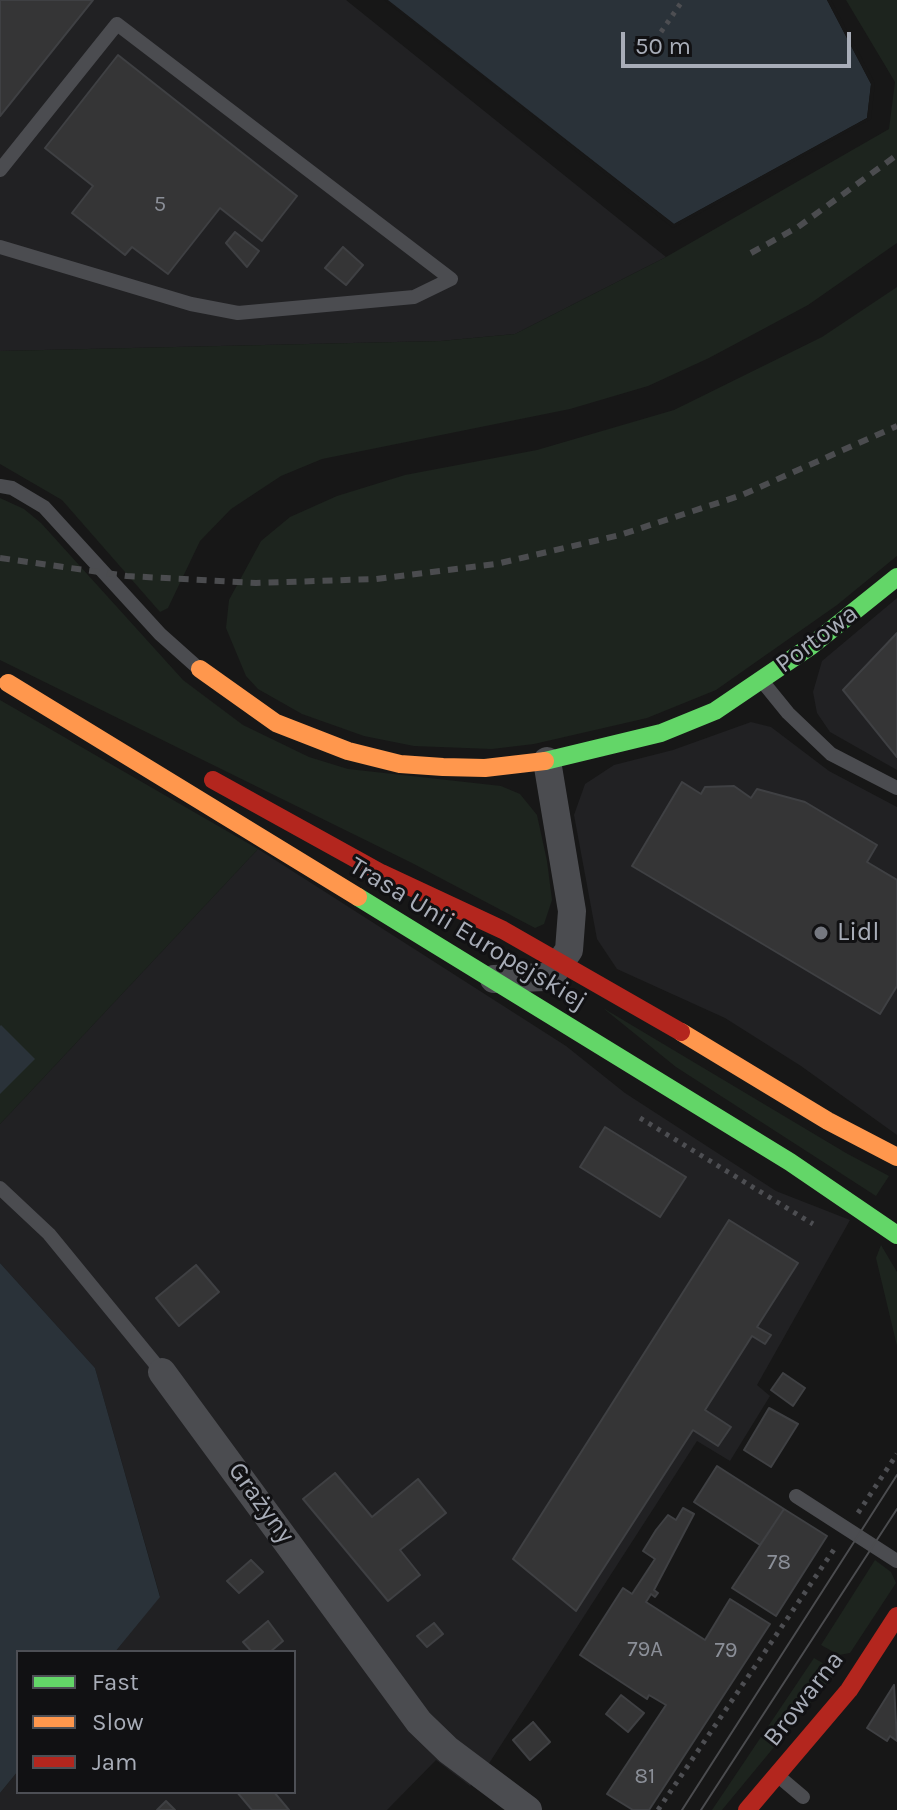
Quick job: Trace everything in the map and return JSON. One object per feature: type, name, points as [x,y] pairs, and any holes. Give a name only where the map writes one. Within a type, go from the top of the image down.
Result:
[{"type":"main road","name":"Portowa","points":[[762,681],[897,577]]},
{"type":"main road","points":[[200,669],[276,723],[348,751],[400,764],[485,768],[547,761],[689,724],[762,681]]},
{"type":"main road","name":"Trasa Unii Europejskiej","points":[[4,681],[99,719],[134,738]]},
{"type":"main road","name":"Trasa Unii Europejskiej","points":[[4,681],[790,1162],[897,1235]]},
{"type":"main road","name":"Trasa Unii Europejskiej","points":[[197,771],[381,873],[562,962],[651,1012],[828,1121],[897,1157]]},
{"type":"main road","name":"Browarna","points":[[747,1810],[849,1690],[897,1616]]},
{"type":"street","points":[[494,979],[545,977],[562,962],[572,934],[572,911],[547,761]]},
{"type":"street","name":"Grażyny","points":[[162,1372],[419,1722],[448,1750],[528,1810]]},
{"type":"lane","points":[[0,170],[117,24],[451,279],[414,297],[238,313],[191,304],[0,247]]},
{"type":"lane","points":[[0,486],[12,488],[44,507],[160,634],[200,669]]},
{"type":"lane","name":"Portowa","points":[[762,681],[788,713],[831,754],[897,788]]},
{"type":"lane","name":"Grażyny","points":[[0,1188],[49,1234],[162,1372]]},
{"type":"lane","points":[[796,1496],[897,1561]]},
{"type":"lane","points":[[777,1775],[803,1797]]},
{"type":"path","points":[[661,32],[683,0]]},
{"type":"path","points":[[640,1118],[823,1230]]},
{"type":"path","points":[[658,1810],[897,1454]]},
{"type":"shaded area","points":[[0,0],[346,0],[666,257],[515,334],[441,341],[0,351]]},
{"type":"shaded area","points":[[388,0],[827,0],[871,84],[867,118],[674,224]]},
{"type":"shaded area","points":[[846,0],[897,0],[897,243],[808,305],[709,358],[648,386],[570,409],[322,459],[281,476],[231,509],[200,541],[168,608],[160,612],[62,500],[0,464],[0,351],[441,341],[515,334],[666,257],[889,129],[895,82]]},
{"type":"shaded area","points":[[897,287],[897,556],[837,605],[716,690],[647,718],[534,744],[492,749],[414,746],[364,736],[302,714],[258,689],[246,676],[226,628],[229,600],[261,541],[290,517],[337,496],[405,475],[537,450],[674,410],[822,337]]},
{"type":"shaded area","points":[[0,498],[24,509],[41,523],[183,680],[243,725],[309,757],[348,769],[501,786],[520,794],[537,815],[547,861],[552,900],[544,924],[535,928],[412,863],[0,660]]},
{"type":"shaded area","points":[[897,598],[897,770],[830,732],[817,713],[813,692],[822,661]]},
{"type":"shaded area","points":[[0,700],[258,849],[0,1124]]},
{"type":"shaded area","points":[[751,722],[771,727],[829,771],[897,807],[897,1135],[801,1066],[725,1018],[617,969],[597,939],[574,815],[585,784],[614,765],[673,750]]},
{"type":"shaded area","points":[[258,849],[566,1046],[625,1093],[776,1191],[850,1220],[757,1385],[770,1396],[730,1461],[697,1441],[488,1765],[470,1786],[436,1760],[387,1810],[0,1810],[0,1793],[16,1773],[16,1794],[296,1794],[296,1650],[117,1650],[160,1596],[95,1368],[0,1263],[0,1124]]},
{"type":"shaded area","points":[[603,1008],[889,1176],[876,1196],[676,1067]]},
{"type":"shaded area","points":[[0,1026],[35,1059],[0,1094]]},
{"type":"shaded area","points":[[881,1245],[897,1272],[897,1346],[876,1258]]},
{"type":"shaded area","points":[[0,1263],[95,1368],[160,1597],[117,1650],[16,1650],[16,1773],[0,1793]]},
{"type":"shaded area","points":[[875,1560],[891,1572],[896,1583],[850,1653],[839,1655],[821,1645]]},
{"type":"shaded area","points":[[814,1658],[831,1668],[832,1677],[722,1810],[712,1810]]},
{"type":"pier","points":[[384,0],[674,224],[867,118],[871,84],[827,0],[831,0],[875,83],[871,119],[673,228]]},
{"type":"building","points":[[0,0],[93,0],[0,116]]},
{"type":"building","points":[[118,55],[297,196],[262,241],[220,208],[168,274],[132,247],[125,255],[72,213],[93,186],[45,148]]},
{"type":"building","points":[[235,232],[259,251],[247,267],[226,243]]},
{"type":"building","points":[[343,247],[363,265],[346,285],[325,268]]},
{"type":"building","points":[[897,633],[897,757],[843,690]]},
{"type":"building","name":"Lidl","points":[[682,782],[701,794],[705,787],[734,786],[751,798],[757,789],[805,802],[877,845],[867,862],[897,880],[897,986],[880,1014],[632,866]]},
{"type":"building","points":[[605,1127],[686,1177],[660,1217],[580,1167]]},
{"type":"building","points":[[729,1220],[798,1263],[757,1327],[771,1335],[765,1344],[752,1336],[705,1410],[731,1427],[718,1446],[693,1430],[576,1611],[513,1559]]},
{"type":"building","points":[[196,1265],[219,1292],[179,1326],[156,1298]]},
{"type":"building","points":[[783,1373],[805,1388],[793,1406],[771,1390]]},
{"type":"building","points":[[769,1408],[798,1424],[771,1467],[744,1450]]},
{"type":"building","points":[[717,1466],[784,1509],[760,1545],[694,1502]]},
{"type":"building","points":[[335,1473],[372,1517],[418,1479],[446,1513],[400,1550],[420,1575],[388,1601],[303,1499]]},
{"type":"building","points":[[683,1508],[694,1514],[654,1590],[658,1593],[655,1597],[651,1594],[646,1602],[705,1640],[730,1599],[770,1624],[649,1810],[633,1810],[607,1794],[666,1705],[649,1695],[647,1699],[580,1655],[623,1588],[632,1594],[655,1559],[643,1551],[656,1530],[668,1515],[676,1520]]},
{"type":"building","points":[[784,1509],[827,1536],[776,1616],[732,1588]]},
{"type":"building","points":[[251,1560],[263,1572],[239,1593],[227,1581]]},
{"type":"building","points":[[268,1621],[283,1641],[272,1650],[250,1650],[243,1642]]},
{"type":"building","points":[[434,1623],[443,1634],[427,1647],[417,1636]]},
{"type":"building","points":[[894,1685],[897,1741],[890,1736],[887,1741],[867,1728]]},
{"type":"building","points":[[621,1695],[644,1713],[628,1732],[606,1714]]},
{"type":"building","points":[[533,1722],[550,1742],[530,1760],[513,1740]]},
{"type":"building","points":[[239,1794],[276,1794],[289,1810],[252,1810]]},
{"type":"building","points":[[166,1801],[175,1810],[157,1810]]},
{"type":"tram line","points":[[682,1810],[897,1475]]},
{"type":"tram line","points":[[701,1810],[897,1509]]},
{"type":"railway","points":[[751,253],[798,227],[897,155]]},
{"type":"railway","points":[[0,558],[127,576],[256,583],[376,579],[496,564],[620,535],[742,495],[897,426]]},
{"type":"traffic: fast","points":[[545,761],[661,733],[715,711],[811,646],[897,577]]},
{"type":"traffic: fast","points":[[358,897],[790,1162],[897,1235]]},
{"type":"traffic: slow","points":[[200,669],[276,723],[348,751],[400,764],[443,767],[485,768],[545,761]]},
{"type":"traffic: slow","points":[[8,683],[358,897]]},
{"type":"traffic: slow","points":[[681,1032],[828,1121],[897,1157]]},
{"type":"traffic: jam","points":[[213,780],[381,873],[503,930],[681,1032]]},
{"type":"traffic: jam","points":[[747,1810],[849,1690],[897,1616]]},
{"type":"place","name":"Lidl","points":[[821,933]]}]
